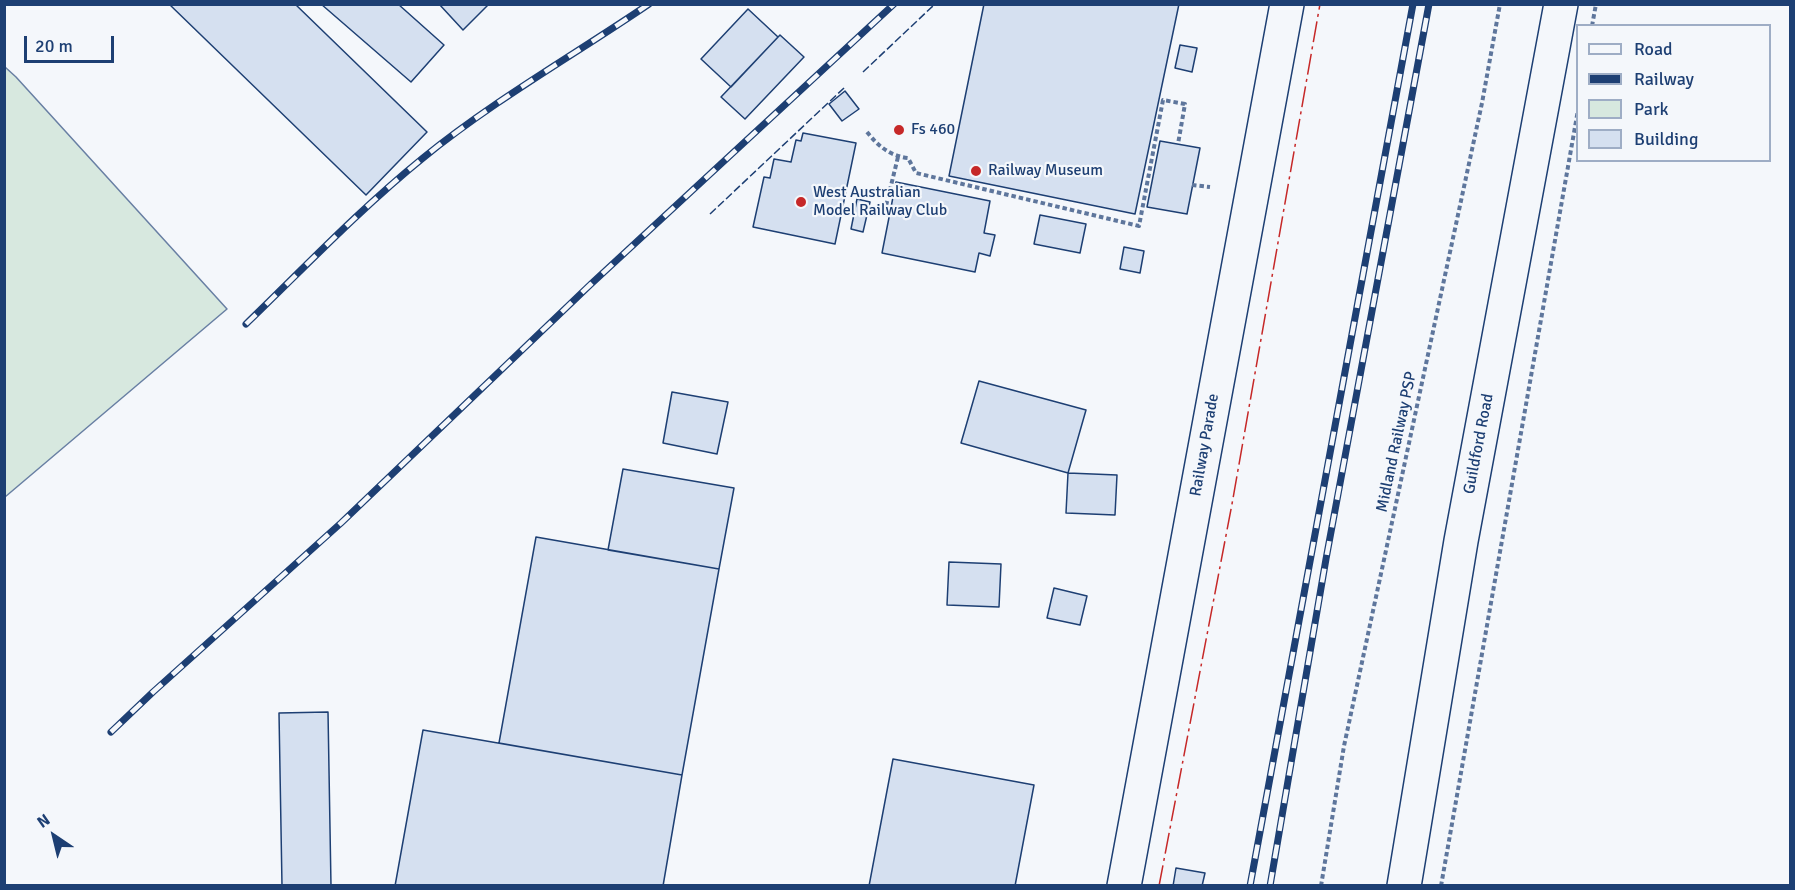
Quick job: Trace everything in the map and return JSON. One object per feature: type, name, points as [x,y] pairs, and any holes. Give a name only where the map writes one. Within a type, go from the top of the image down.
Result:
[{"type":"main road","name":"Railway Parade","points":[[1124,885],[1287,4]]},
{"type":"main road","name":"Guildford Road","points":[[1404,885],[1461,541],[1561,4]]},
{"type":"path","name":"Midland Railway PSP","points":[[1321,885],[1344,746],[1479,114],[1500,4]]},
{"type":"path","points":[[1592,24],[1596,4]]},
{"type":"path","points":[[867,132],[877,145],[897,157],[908,158],[916,173],[1139,226],[1163,100],[1185,104],[1178,144]]},
{"type":"path","points":[[1441,885],[1576,121]]},
{"type":"path","points":[[890,215],[884,214],[897,157]]},
{"type":"path","points":[[1192,185],[1210,187]]},
{"type":"green space","points":[[5,67],[227,309],[5,497]]},
{"type":"building","points":[[169,4],[295,4],[427,132],[366,195]]},
{"type":"building","points":[[321,4],[398,4],[444,45],[411,82]]},
{"type":"building","points":[[439,4],[489,4],[463,30]]},
{"type":"building","points":[[984,4],[1179,4],[1135,214],[949,176]]},
{"type":"building","points":[[748,9],[778,37],[731,87],[701,59]]},
{"type":"building","points":[[780,35],[804,57],[745,119],[721,97]]},
{"type":"building","points":[[1180,45],[1197,48],[1192,72],[1175,68]]},
{"type":"building","points":[[845,91],[859,109],[842,121],[829,104]]},
{"type":"building","name":"West Australian Model Railway Club","points":[[803,133],[856,143],[835,244],[753,227],[764,177],[770,178],[774,159],[791,162],[796,140],[801,141]]},
{"type":"building","points":[[1160,141],[1200,148],[1187,214],[1147,207]]},
{"type":"building","points":[[896,182],[990,201],[984,233],[995,235],[990,256],[979,253],[975,272],[882,253]]},
{"type":"building","points":[[857,199],[870,202],[863,232],[851,229]]},
{"type":"building","points":[[1040,215],[1086,224],[1080,253],[1034,244]]},
{"type":"building","points":[[1124,247],[1144,251],[1140,273],[1120,269]]},
{"type":"building","points":[[979,381],[1086,410],[1068,473],[961,443]]},
{"type":"building","points":[[672,392],[728,402],[717,454],[663,443]]},
{"type":"building","points":[[623,469],[734,488],[719,569],[608,550]]},
{"type":"building","points":[[1068,473],[1117,475],[1115,515],[1066,513]]},
{"type":"building","points":[[536,537],[719,569],[682,775],[499,743]]},
{"type":"building","points":[[949,562],[1001,564],[999,607],[947,605]]},
{"type":"building","points":[[1054,588],[1087,596],[1080,625],[1047,618]]},
{"type":"building","points":[[328,712],[331,886],[282,886],[279,713]]},
{"type":"building","points":[[423,730],[682,775],[663,886],[395,886]]},
{"type":"building","points":[[893,759],[1034,785],[1015,886],[869,886]]},
{"type":"building","points":[[1176,868],[1205,873],[1202,886],[1173,886]]},
{"type":"railway","points":[[246,324],[355,218],[423,158],[477,117],[649,4]]},
{"type":"railway","points":[[111,732],[341,523],[591,284],[894,4]]},
{"type":"railway","points":[[1250,886],[1413,4]]},
{"type":"railway","points":[[1270,886],[1326,559],[1429,4]]},
{"type":"fence","points":[[863,72],[935,4]]},
{"type":"fence","points":[[710,214],[845,87]]},
{"type":"power","points":[[1159,886],[1232,504],[1320,4]]},
{"type":"place","name":"Fs 460","points":[[899,130]]},
{"type":"place","name":"Railway Museum","points":[[976,171]]},
{"type":"place","name":"West Australian Model Railway Club","points":[[801,202]]}]
